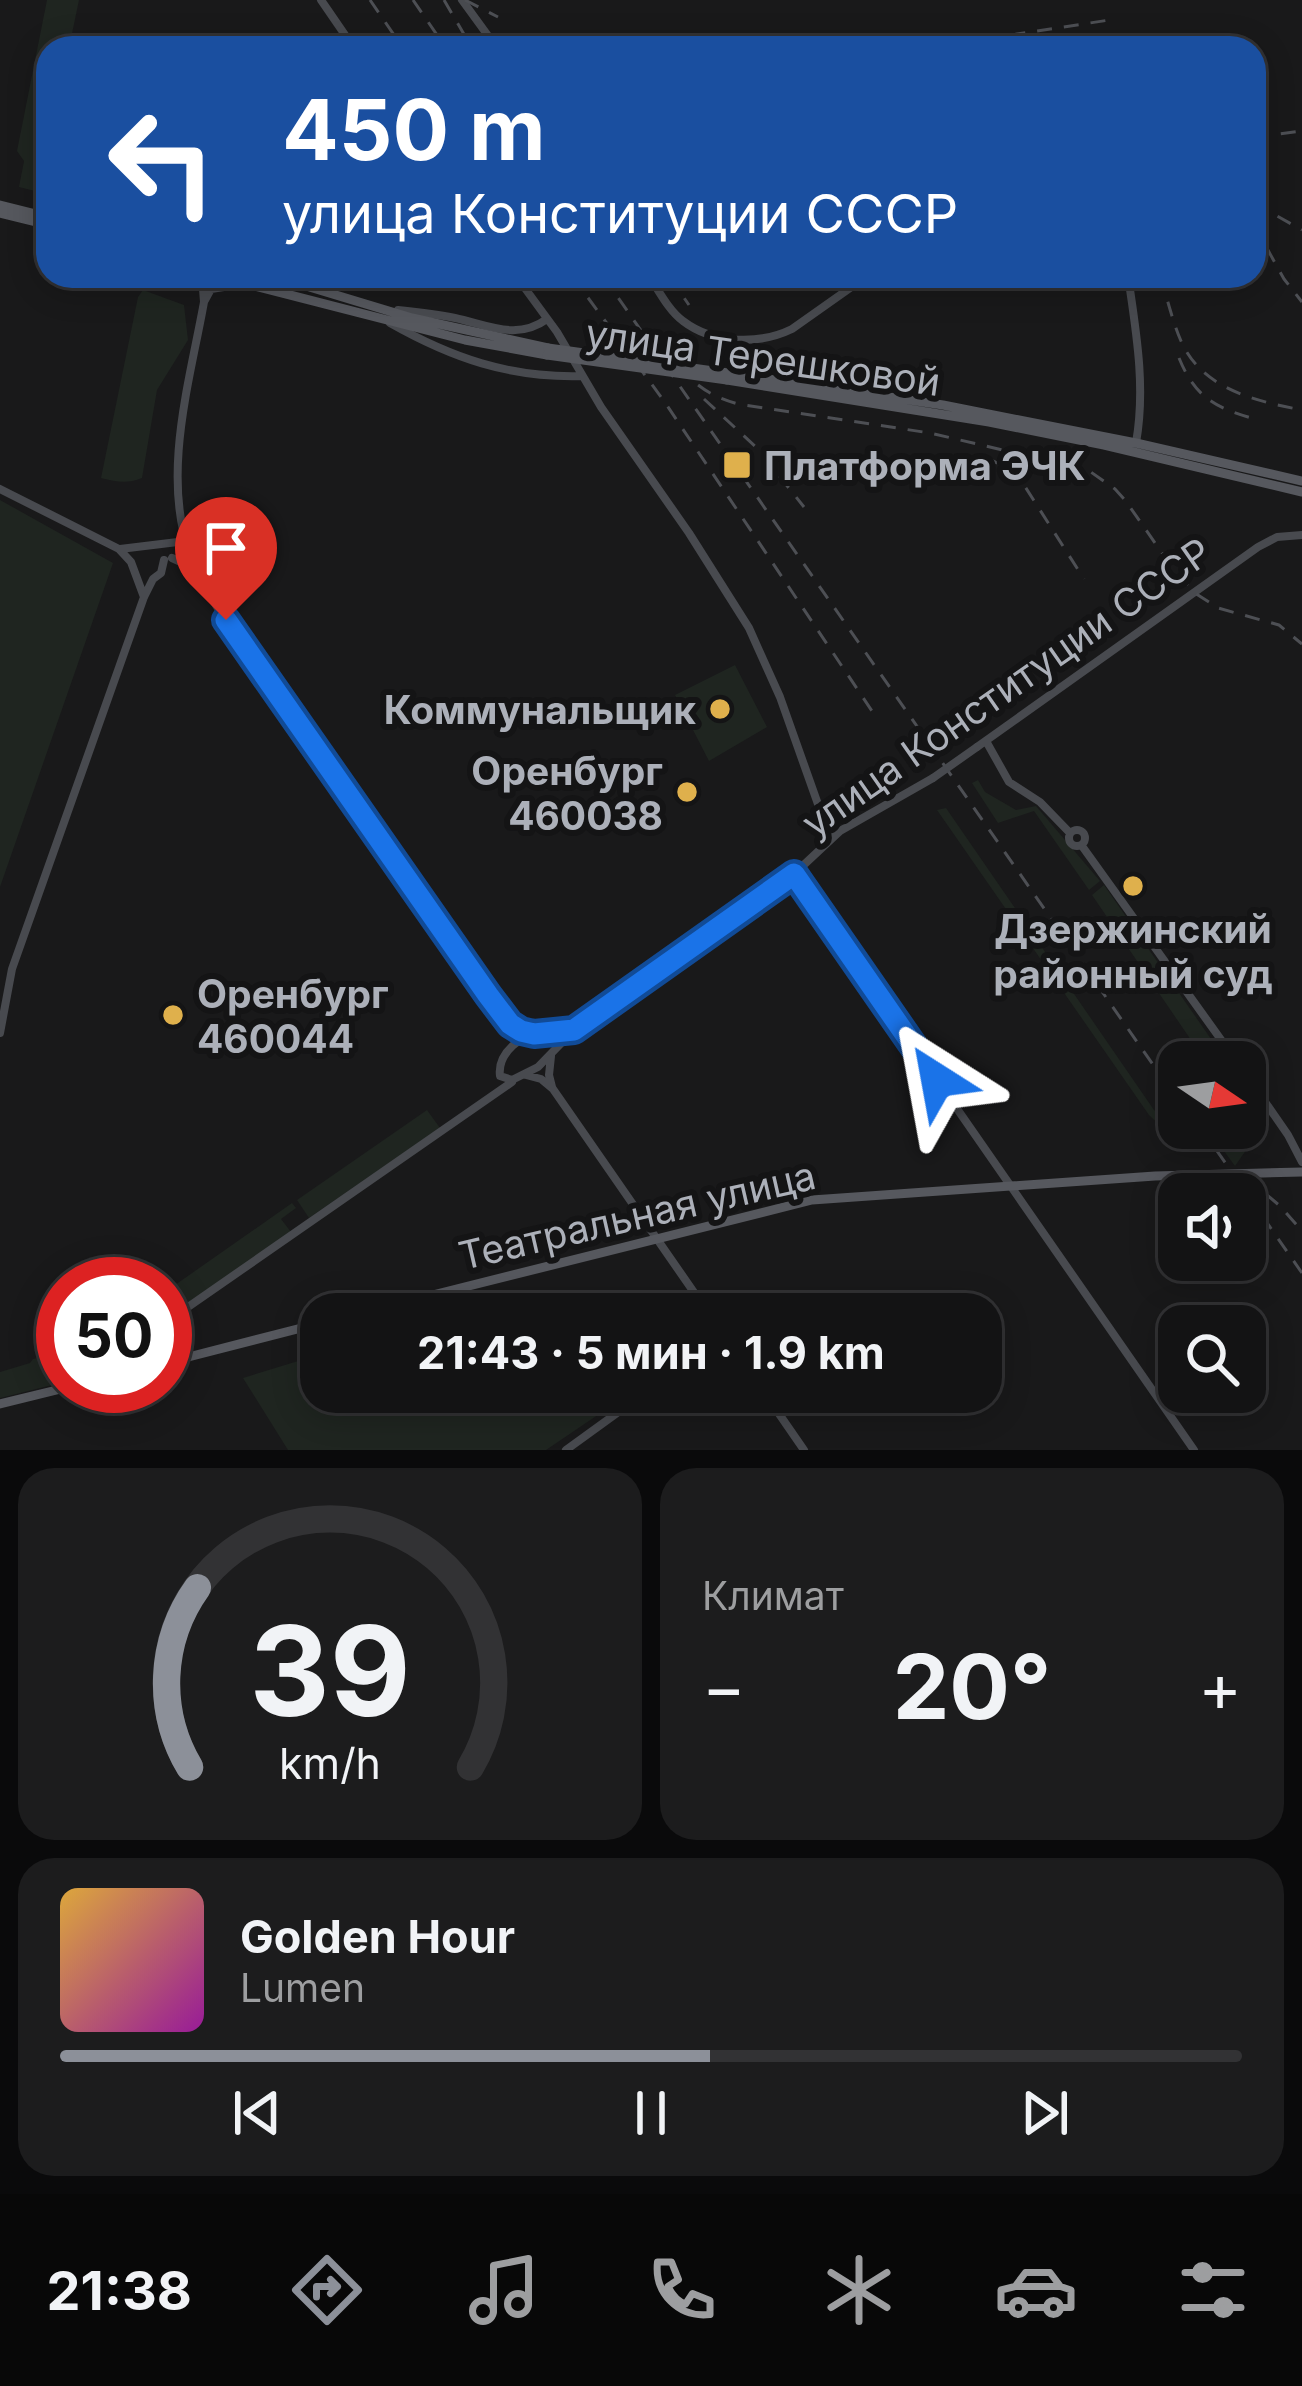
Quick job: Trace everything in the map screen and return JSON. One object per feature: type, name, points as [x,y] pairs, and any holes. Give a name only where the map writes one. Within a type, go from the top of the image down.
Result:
[{"type":"main road","points":[[321,0],[346,36]]},
{"type":"main road","points":[[462,0],[488,36]]},
{"type":"main road","points":[[0,209],[36,218]]},
{"type":"main road","points":[[202,288],[204,302],[179,452],[177,492],[190,553],[244,647],[505,1019],[510,1030],[508,1051],[490,1096]]},
{"type":"main road","points":[[204,302],[216,288]]},
{"type":"main road","name":"улица Терешковой","points":[[256,288],[442,325],[548,352],[872,393],[1302,481]]},
{"type":"main road","points":[[271,292],[272,288]]},
{"type":"main road","name":"улица Терешковой","points":[[307,288],[380,314]]},
{"type":"main road","points":[[524,288],[749,628],[780,697],[830,838]]},
{"type":"main road","points":[[657,288],[686,324],[717,337],[768,338],[792,329],[850,288]]},
{"type":"main road","points":[[1129,288],[1141,399],[1135,447]]},
{"type":"main road","points":[[380,314],[432,346],[510,371],[582,376]]},
{"type":"main road","points":[[432,346],[442,325],[512,332],[547,320]]},
{"type":"main road","name":"улица Терешковой","points":[[1135,447],[1302,492]]},
{"type":"main road","points":[[0,489],[118,549],[131,562],[144,598]]},
{"type":"main road","name":"улица Конституции СССР","points":[[521,1076],[553,1053],[574,1030],[794,874],[830,838],[933,778],[1258,547],[1277,537],[1302,536]]},
{"type":"main road","points":[[118,549],[186,541]]},
{"type":"main road","points":[[144,548],[159,550],[168,559],[196,569]]},
{"type":"main road","points":[[131,562],[144,548]]},
{"type":"main road","points":[[0,1033],[13,969],[144,598],[168,559],[190,553]]},
{"type":"main road","points":[[138,578],[153,579]]},
{"type":"main road","points":[[986,741],[1009,782],[1040,802],[1069,832],[1081,832],[1082,846],[1222,1041]]},
{"type":"main road","points":[[794,874],[1195,1450]]},
{"type":"main road","points":[[505,1019],[534,1034]]},
{"type":"main road","name":"улица Конституции СССР","points":[[534,1034],[574,1030]]},
{"type":"main road","points":[[554,1032],[559,1039],[548,1075],[553,1089],[695,1293]]},
{"type":"main road","points":[[508,1051],[534,1034]]},
{"type":"main road","points":[[498,1070],[505,1080],[541,1079],[553,1089]]},
{"type":"main road","points":[[192,1305],[521,1076]]},
{"type":"main road","points":[[1266,1104],[1302,1162]]},
{"type":"main road","points":[[1288,1136],[1302,1147]]},
{"type":"main road","name":"Театральная улица","points":[[440,1293],[812,1201],[1009,1185],[1247,1172],[1299,1174]]},
{"type":"main road","points":[[192,1356],[300,1328]]},
{"type":"main road","points":[[0,1404],[36,1395]]},
{"type":"main road","points":[[566,1450],[617,1413]]},
{"type":"main road","points":[[778,1413],[804,1450]]},
{"type":"shaded area","points":[[47,0],[79,0],[72,36],[40,36]]},
{"type":"shaded area","points":[[36,55],[36,191],[19,187],[24,161],[17,151]]},
{"type":"shaded area","points":[[143,290],[184,305],[188,340],[157,390],[142,478],[117,481],[101,478]]},
{"type":"shaded area","points":[[0,500],[113,563],[0,887]]},
{"type":"shaded area","name":"Коммунальщик","points":[[735,665],[767,727],[709,761],[675,695]]},
{"type":"shaded area","points":[[978,780],[985,792],[1016,810],[1036,806],[1100,881],[1089,890],[1034,811],[998,823],[972,783]]},
{"type":"shaded area","points":[[946,808],[1158,1113],[1158,1124],[1149,1115],[937,810]]},
{"type":"shaded area","points":[[1104,885],[1212,1041],[1192,1041],[1092,895]]},
{"type":"shaded area","points":[[427,1110],[440,1128],[309,1218],[297,1200]]},
{"type":"shaded area","points":[[1222,1149],[1247,1149],[1235,1166]]},
{"type":"shaded area","points":[[292,1203],[296,1208],[281,1219],[291,1232],[192,1301],[192,1273]]},
{"type":"shaded area","points":[[33,1359],[36,1389],[0,1398],[0,1372]]},
{"type":"shaded area","points":[[300,1360],[300,1413],[601,1413],[546,1450],[288,1450],[243,1378]]},
{"type":"railway","points":[[370,0],[395,36]]},
{"type":"railway","points":[[413,0],[438,36]]},
{"type":"railway","points":[[444,0],[465,36]]},
{"type":"railway","points":[[465,0],[498,17]]},
{"type":"railway","points":[[1009,36],[1116,19]]},
{"type":"railway","points":[[1266,136],[1302,131]]},
{"type":"railway","points":[[1266,210],[1302,230]]},
{"type":"railway","points":[[1266,247],[1302,302]]},
{"type":"railway","points":[[581,288],[664,401],[872,711]]},
{"type":"railway","points":[[611,288],[1158,1072]]},
{"type":"railway","points":[[677,288],[689,305]]},
{"type":"railway","points":[[1164,288],[1181,341],[1202,371],[1249,397],[1302,410]]},
{"type":"railway","points":[[1179,358],[1208,399],[1255,419]]},
{"type":"railway","points":[[679,366],[706,390],[738,404],[930,433],[1088,470],[1125,500],[1195,593],[1218,608],[1279,625],[1302,644]]},
{"type":"railway","points":[[704,399],[757,448],[804,507]]},
{"type":"railway","points":[[984,456],[1017,474],[1084,579]]},
{"type":"railway","points":[[1216,1149],[1302,1273]]},
{"type":"railway","points":[[1266,1194],[1302,1231]]},
{"type":"place","name":"Платформа ЭЧК","points":[[737,465]]},
{"type":"place","name":"Коммунальщик","points":[[720,709]]},
{"type":"place","name":"Оренбург 460038","points":[[687,792]]},
{"type":"place","name":"Дзержинский районный суд","points":[[1133,886]]},
{"type":"place","name":"Оренбург 460044","points":[[173,1015]]},
{"type":"route","points":[[226,620],[515,1028],[534,1034],[574,1030],[794,874],[937,1080]]}]
